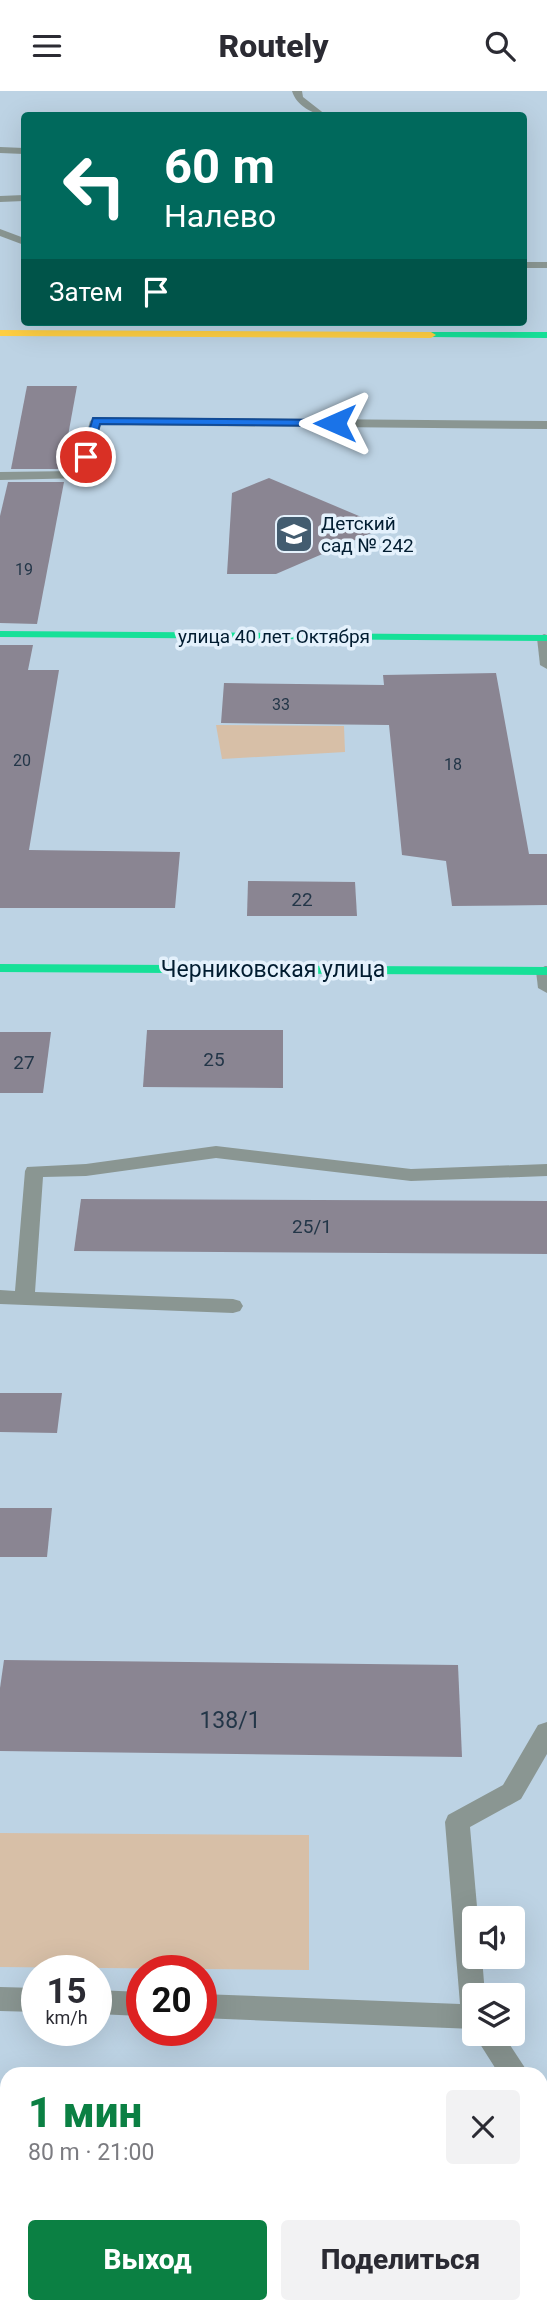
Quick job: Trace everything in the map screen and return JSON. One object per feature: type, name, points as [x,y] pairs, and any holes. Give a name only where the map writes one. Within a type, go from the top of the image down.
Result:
[{"type":"street","points":[[0,318],[21,318]]},
{"type":"street","points":[[527,319],[547,319]]},
{"type":"street","points":[[0,333],[547,335]]},
{"type":"street","name":"улица 40 лет Октября","points":[[0,634],[545,638]]},
{"type":"street","name":"Черниковская улица","points":[[0,968],[546,977]]},
{"type":"lane","points":[[297,91],[299,98],[318,112]]},
{"type":"lane","points":[[0,151],[21,151]]},
{"type":"lane","points":[[0,199],[21,198]]},
{"type":"lane","points":[[0,232],[21,241]]},
{"type":"lane","points":[[527,265],[547,265]]},
{"type":"lane","points":[[0,477],[81,475],[96,421],[547,425]]},
{"type":"lane","points":[[545,638],[547,665]]},
{"type":"lane","points":[[24,1298],[34,1171],[86,1170],[216,1152],[411,1175],[547,1170]]},
{"type":"lane","points":[[0,1297],[233,1306]]},
{"type":"lane","points":[[471,1983],[457,1822],[512,1792],[547,1732]]},
{"type":"lane","points":[[0,1999],[21,2000]]},
{"type":"lane","points":[[217,2007],[462,2017]]},
{"type":"lane","points":[[495,2046],[510,2067]]},
{"type":"shaded area","points":[[216,725],[344,726],[345,752],[222,759]]},
{"type":"shaded area","points":[[0,1833],[309,1835],[309,1970],[217,1969],[217,1955],[126,1955],[126,1968],[112,1968],[112,1955],[21,1955],[21,1967],[0,1967]]},
{"type":"building","points":[[27,386],[77,386],[62,469],[11,469]]},
{"type":"building","points":[[269,478],[385,527],[276,574],[227,574],[232,493]]},
{"type":"building","points":[[8,482],[64,482],[37,624],[0,623],[0,516]]},
{"type":"building","points":[[0,645],[33,645],[28,670],[59,670],[29,850],[180,852],[175,908],[0,908]]},
{"type":"building","points":[[496,673],[529,854],[547,854],[547,905],[452,906],[446,861],[402,855],[389,725],[221,723],[224,683],[384,685],[383,675]]},
{"type":"building","points":[[248,881],[355,882],[357,916],[247,916]]},
{"type":"building","points":[[147,1030],[283,1030],[283,1088],[143,1087]]},
{"type":"building","points":[[0,1032],[51,1032],[43,1093],[0,1093]]},
{"type":"building","points":[[81,1199],[547,1201],[547,1254],[74,1251]]},
{"type":"building","points":[[0,1393],[62,1393],[57,1433],[0,1432]]},
{"type":"building","points":[[0,1508],[52,1508],[47,1557],[0,1557]]},
{"type":"building","points":[[4,1660],[458,1665],[462,1757],[0,1751],[0,1688]]},
{"type":"traffic: fast","points":[[431,335],[547,335]]},
{"type":"traffic: fast","points":[[0,634],[547,638]]},
{"type":"traffic: fast","points":[[0,968],[547,971]]},
{"type":"traffic: slow","points":[[0,333],[431,335]]},
{"type":"place","name":"Детский сад № 242","points":[[294,534]]},
{"type":"route","points":[[86,457],[96,421],[335,423]]}]
